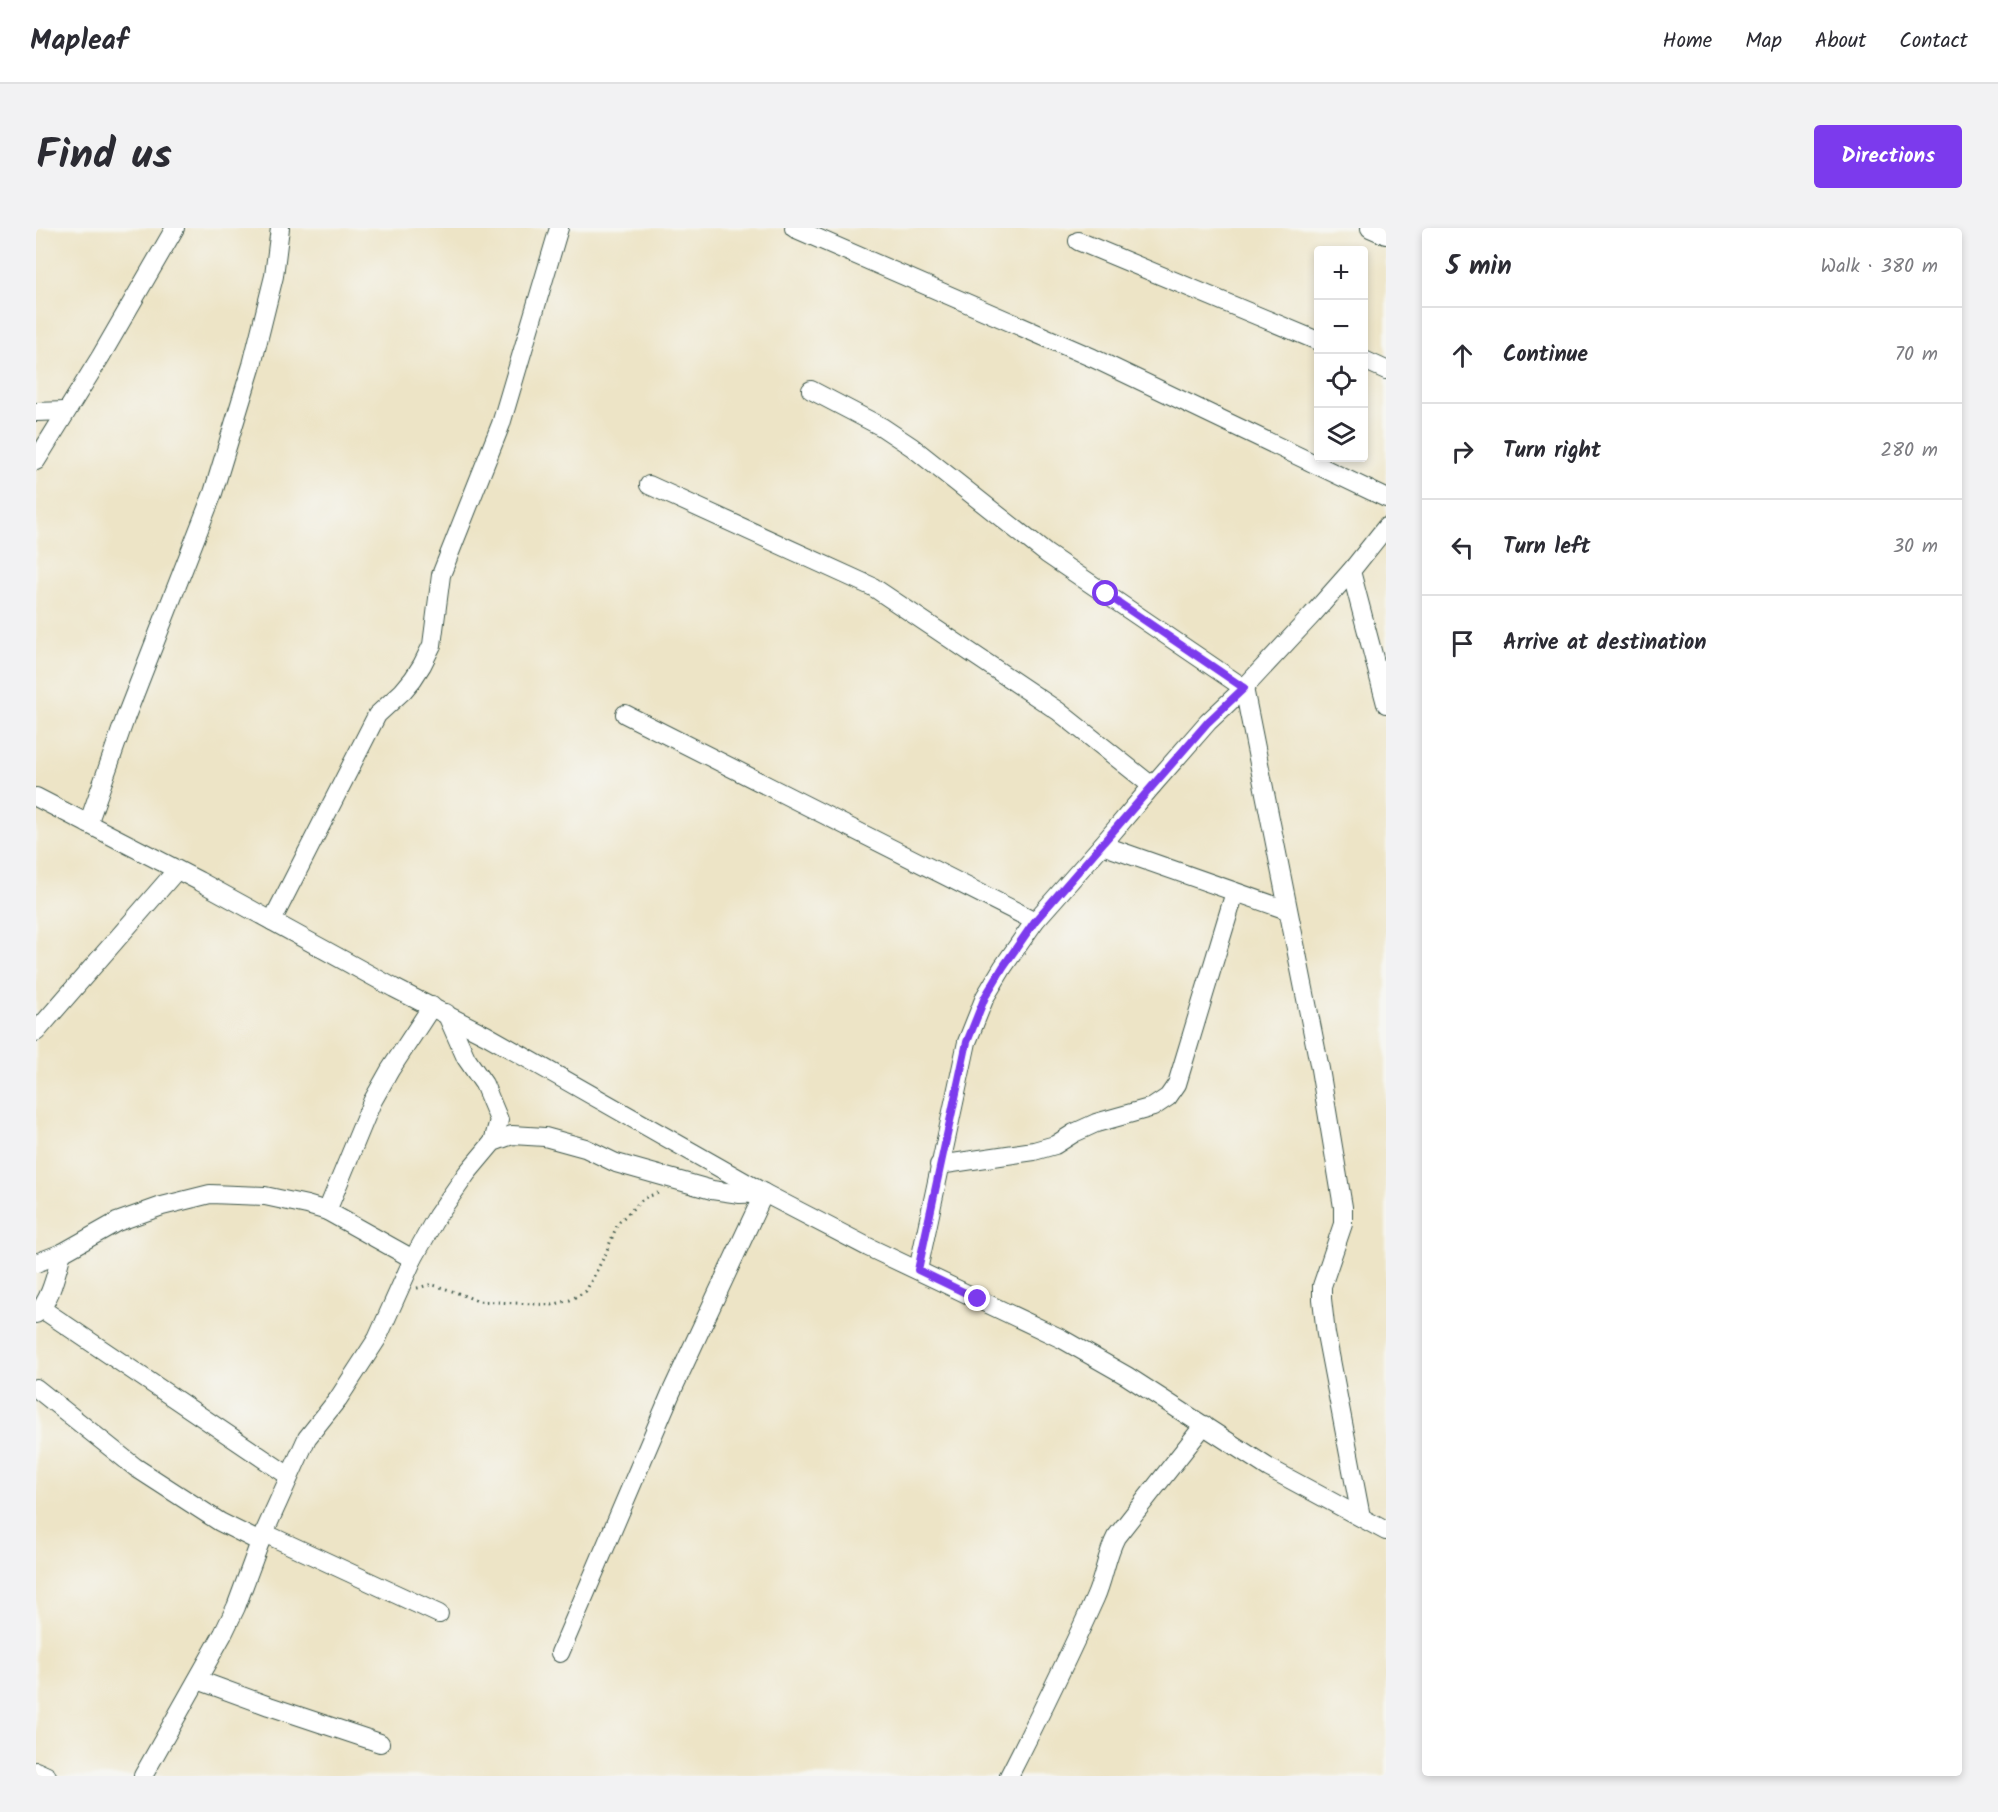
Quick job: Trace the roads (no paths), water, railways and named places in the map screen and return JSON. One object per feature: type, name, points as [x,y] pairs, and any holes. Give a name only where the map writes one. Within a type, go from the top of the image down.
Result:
[{"type":"street","points":[[36,461],[101,356],[175,228]]},
{"type":"street","points":[[87,824],[216,483],[252,365],[274,276],[280,228]]},
{"type":"street","points":[[272,921],[377,715],[413,679],[432,645],[441,575],[501,424],[559,228]]},
{"type":"street","points":[[794,228],[1092,358],[1386,498]]},
{"type":"street","points":[[1370,228],[1386,235]]},
{"type":"street","points":[[1078,241],[1314,339]]},
{"type":"street","points":[[1368,362],[1386,370]]},
{"type":"street","points":[[811,390],[892,434],[1047,554],[1244,688],[1320,1069],[1343,1207],[1343,1224],[1339,1241],[1322,1286],[1323,1315],[1361,1517]]},
{"type":"street","points":[[36,412],[66,411]]},
{"type":"street","points":[[649,485],[883,593],[1058,711],[1152,786]]},
{"type":"street","points":[[918,1270],[967,1042],[981,1006],[1003,967],[1035,921],[1152,786],[1208,722],[1244,688],[1351,571],[1386,527]]},
{"type":"street","points":[[1351,571],[1386,704]]},
{"type":"street","points":[[625,714],[1035,921]]},
{"type":"street","points":[[36,797],[439,1010],[764,1193],[868,1247],[1062,1339],[1127,1376],[1269,1468],[1386,1531]]},
{"type":"street","points":[[1102,845],[1287,910]]},
{"type":"street","points":[[36,1032],[176,871]]},
{"type":"street","points":[[939,1165],[1034,1151],[1055,1145],[1096,1123],[1153,1107],[1168,1096],[1177,1084],[1235,892]]},
{"type":"street","points":[[439,1010],[466,1058],[484,1084],[499,1120],[494,1142]]},
{"type":"street","points":[[327,1211],[372,1102],[390,1070],[439,1010]]},
{"type":"street","points":[[142,1776],[198,1680],[236,1606],[262,1538],[308,1438],[338,1399],[377,1339],[413,1259],[437,1216],[467,1173],[494,1142],[512,1135],[545,1137],[585,1148],[616,1163],[712,1190],[740,1194],[764,1193]]},
{"type":"street","points":[[560,1653],[671,1393],[764,1193]]},
{"type":"street","points":[[36,1263],[62,1253],[117,1222],[162,1206],[210,1194],[265,1196],[327,1211],[413,1259]]},
{"type":"street","points":[[62,1253],[39,1311],[289,1476]]},
{"type":"street","points":[[36,1388],[135,1467],[220,1522],[439,1614]]},
{"type":"street","points":[[1009,1776],[1051,1693],[1095,1596],[1108,1552],[1116,1537],[1204,1425]]},
{"type":"street","points":[[198,1680],[380,1743]]}]
